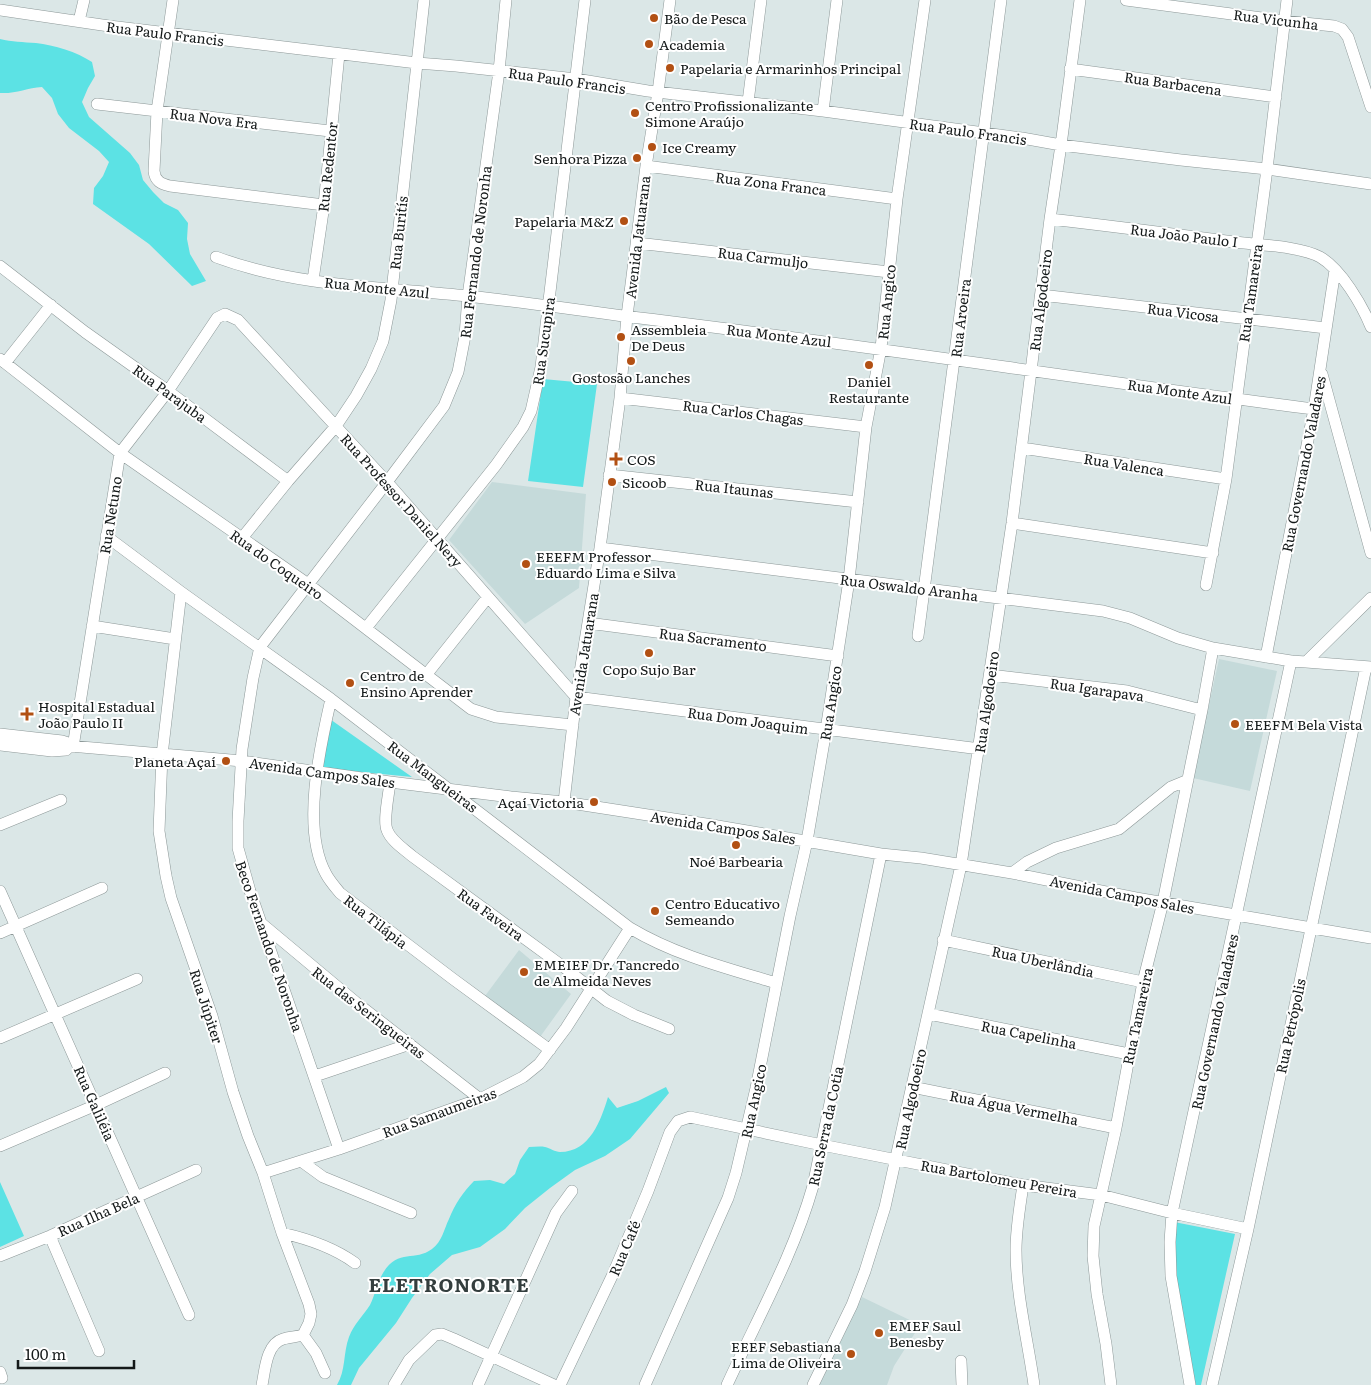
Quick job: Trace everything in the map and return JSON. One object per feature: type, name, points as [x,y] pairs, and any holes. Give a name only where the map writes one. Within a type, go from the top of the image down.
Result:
[{"type":"street","points":[[79,21],[84,0]]},
{"type":"street","points":[[172,0],[157,111],[155,178],[162,184],[170,186],[324,205]]},
{"type":"street","name":"Rua Buritís","points":[[242,538],[336,426],[365,382],[377,356],[386,329],[424,0]]},
{"type":"street","name":"Rua Fernando de Noronha","points":[[387,482],[444,406],[458,372],[499,71],[506,0]]},
{"type":"street","name":"Rua Sucupira","points":[[366,628],[496,465],[527,419],[541,367],[585,0]]},
{"type":"street","name":"Avenida Jatuarana","points":[[564,802],[572,725],[600,548],[620,398],[627,316],[670,0]]},
{"type":"street","points":[[748,102],[761,0]]},
{"type":"street","points":[[823,112],[837,0]]},
{"type":"street","name":"Rua Angico","points":[[645,1385],[728,1198],[747,1130],[776,983],[808,842],[849,580],[866,427],[881,348],[897,198],[925,0]]},
{"type":"street","name":"Rua Aroeira","points":[[918,636],[1001,0]]},
{"type":"street","name":"Rua Algodoeiro","points":[[813,1385],[852,1305],[885,1207],[961,865],[980,749],[1012,523],[1050,219],[1080,0]]},
{"type":"street","name":"Rua Vicunha","points":[[1126,0],[1284,22],[1334,26],[1342,29],[1346,33],[1371,106]]},
{"type":"street","name":"Rua Tamareira","points":[[1206,585],[1226,479],[1246,319],[1258,245],[1287,0]]},
{"type":"street","name":"Rua Paulo Francis","points":[[2,8],[167,33],[417,63],[576,79],[658,92],[748,102],[1061,145],[1267,169],[1371,184]]},
{"type":"street","name":"Rua Redentor","points":[[313,280],[324,205],[339,54]]},
{"type":"street","name":"Rua Barbacena","points":[[1070,69],[1276,96]]},
{"type":"street","name":"Rua Nova Era","points":[[97,104],[330,132]]},
{"type":"street","name":"Rua Zona Franca","points":[[646,166],[897,198]]},
{"type":"street","name":"Rua João Paulo I","points":[[1050,219],[1258,245],[1314,255],[1321,258],[1335,270],[1355,296],[1371,327]]},
{"type":"street","name":"Rua Carmuljo","points":[[637,243],[889,272]]},
{"type":"street","name":"Rua Monte Azul","points":[[216,257],[245,267],[313,280],[391,290],[468,296],[881,348],[955,360],[1314,409]]},
{"type":"street","name":"Rua Parajuba","points":[[0,266],[85,332],[168,391],[288,481]]},
{"type":"street","name":"Rua Governando Valadares","points":[[1266,657],[1314,409],[1335,270]]},
{"type":"street","name":"Rua Vicosa","points":[[1041,295],[1326,328]]},
{"type":"street","points":[[3,361],[51,305]]},
{"type":"street","name":"Rua Professor Daniel Nery","points":[[221,315],[228,314],[238,320],[387,482],[576,697]]},
{"type":"street","name":"Rua Netuno","points":[[72,746],[120,453],[168,391],[217,318],[221,315]]},
{"type":"street","name":"Rua do Coqueiro","points":[[3,361],[120,453],[308,584],[471,708],[485,714],[572,725]]},
{"type":"street","points":[[1320,370],[1371,553]]},
{"type":"street","name":"Rua Carlos Chagas","points":[[620,398],[866,427]]},
{"type":"street","name":"Rua Valenca","points":[[1022,448],[1226,479]]},
{"type":"street","name":"Rua Itaunas","points":[[609,474],[858,502]]},
{"type":"street","name":"Beco Fernando de Noronha","points":[[339,1149],[260,922],[238,848],[242,749],[248,705],[260,647],[387,482]]},
{"type":"street","points":[[1012,523],[1213,553]]},
{"type":"street","name":"Rua Mangueiras","points":[[106,536],[331,699],[630,928],[662,946],[680,953],[776,983]]},
{"type":"street","name":"Rua Oswaldo Aranha","points":[[600,548],[1116,614],[1178,638],[1213,648],[1306,662]]},
{"type":"street","name":"Rua Júpiter","points":[[181,592],[162,755],[159,831],[171,898],[212,1016],[233,1092],[309,1304],[311,1314],[303,1335]]},
{"type":"street","points":[[426,675],[488,597]]},
{"type":"street","points":[[1306,662],[1371,598]]},
{"type":"street","name":"Rua Sacramento","points":[[588,623],[838,656]]},
{"type":"street","points":[[92,626],[175,639]]},
{"type":"street","name":"Rua Tamareira","points":[[1111,1385],[1097,1294],[1093,1256],[1094,1226],[1116,1128],[1143,982],[1163,902],[1213,648]]},
{"type":"street","name":"Rua Governando Valadares","points":[[1190,1385],[1171,1276],[1170,1242],[1172,1213],[1291,661]]},
{"type":"street","points":[[1306,662],[1369,667]]},
{"type":"street","name":"Rua Petrópolis","points":[[1212,1385],[1248,1229],[1311,928],[1369,667]]},
{"type":"street","name":"Rua Igarapava","points":[[990,675],[1127,691],[1202,710]]},
{"type":"street","name":"Rua Dom Joaquim","points":[[576,697],[980,749]]},
{"type":"street","name":"Rua Tilápia","points":[[331,699],[318,771],[314,824],[317,851],[326,874],[340,892],[453,979],[550,1050]]},
{"type":"street","name":"Avenida Campos Sales","points":[[0,734],[62,741],[72,746],[242,761],[390,782],[564,802],[881,854],[921,858],[1012,873],[1163,902],[1371,938]]},
{"type":"street","name":"Avenida Campos Sales","points":[[0,745],[52,751],[66,750],[72,746]]},
{"type":"street","points":[[1012,873],[1028,862],[1056,848],[1119,829],[1171,787],[1188,780]]},
{"type":"street","name":"Rua Faveira","points":[[390,782],[386,823],[387,830],[396,842],[412,856],[565,968],[592,990],[620,1009],[669,1029]]},
{"type":"street","points":[[0,825],[61,800]]},
{"type":"street","name":"Rua Serra da Cotia","points":[[727,1385],[779,1277],[804,1217],[813,1186],[881,854]]},
{"type":"street","points":[[0,933],[102,888]]},
{"type":"street","name":"Rua Galiléia","points":[[0,891],[189,1315]]},
{"type":"street","name":"Rua das Seringueiras","points":[[260,922],[313,967],[480,1099]]},
{"type":"street","name":"Rua Samaumeiras","points":[[263,1173],[339,1149],[480,1099],[523,1077],[539,1064],[550,1050],[592,990],[630,928]]},
{"type":"street","name":"Rua Uberlândia","points":[[943,940],[1143,982]]},
{"type":"street","points":[[0,1038],[137,979]]},
{"type":"street","name":"Rua Capelinha","points":[[929,1014],[1129,1054]]},
{"type":"street","points":[[315,1076],[410,1044]]},
{"type":"street","points":[[0,1146],[165,1073]]},
{"type":"street","name":"Rua Água Vermelha","points":[[912,1087],[1116,1128]]},
{"type":"street","name":"Rua Bartolomeu Pereira","points":[[690,1117],[1023,1185],[1101,1195],[1172,1213],[1248,1229]]},
{"type":"street","name":"Rua Café","points":[[560,1385],[613,1274],[648,1191],[670,1132],[678,1122],[690,1117]]},
{"type":"street","points":[[301,1161],[323,1177],[411,1213]]},
{"type":"street","name":"Rua Ilha Bela","points":[[0,1256],[50,1236],[196,1170]]},
{"type":"street","points":[[1023,1185],[1016,1232],[1016,1252],[1021,1303],[1034,1385]]},
{"type":"street","points":[[478,1385],[556,1213],[572,1192]]},
{"type":"street","points":[[282,1233],[330,1247],[355,1263]]},
{"type":"street","points":[[50,1236],[99,1351]]},
{"type":"street","points":[[394,1385],[409,1360],[436,1334],[446,1335],[554,1385]]},
{"type":"street","points":[[262,1385],[268,1357],[274,1344],[282,1339],[303,1335],[316,1353],[325,1373]]},
{"type":"street","points":[[961,1361],[962,1385]]},
{"type":"shaded area","points":[[0,39],[58,47],[92,62],[95,76],[82,102],[89,117],[130,153],[139,165],[143,180],[164,203],[178,210],[188,223],[187,239],[190,254],[206,281],[192,286],[149,244],[93,204],[94,188],[103,176],[109,162],[99,151],[69,128],[58,114],[52,98],[42,87],[11,93],[0,93]]},
{"type":"shaded area","points":[[543,379],[597,384],[583,487],[528,481]]},
{"type":"shaded area","name":"EEEFM Professor Eduardo Lima e Silva","points":[[492,482],[586,494],[579,588],[525,624],[449,540]]},
{"type":"shaded area","name":"EEEFM Bela Vista","points":[[1219,659],[1277,671],[1250,791],[1193,778]]},
{"type":"shaded area","points":[[327,717],[412,777],[321,768]]},
{"type":"shaded area","name":"EMEIEF Dr. Tancredo de Almeida Neves","points":[[519,950],[571,994],[540,1037],[485,996]]},
{"type":"shaded area","points":[[666,1087],[669,1093],[630,1139],[605,1156],[575,1170],[550,1188],[525,1208],[505,1229],[480,1247],[452,1255],[430,1274],[396,1323],[359,1368],[351,1385],[337,1385],[342,1373],[351,1332],[370,1305],[383,1273],[395,1261],[426,1253],[435,1246],[457,1203],[474,1181],[490,1180],[504,1184],[515,1174],[520,1160],[529,1147],[545,1147],[560,1152],[570,1151],[579,1147],[587,1141],[598,1125],[608,1097],[617,1108],[638,1101]]},
{"type":"shaded area","points":[[0,1182],[24,1236],[0,1247]]},
{"type":"shaded area","points":[[1169,1221],[1235,1234],[1201,1385],[1187,1385]]},
{"type":"shaded area","points":[[862,1297],[920,1325],[894,1366],[887,1385],[819,1385]]},
{"type":"place","name":"Bão de Pesca","points":[[654,18]]},
{"type":"place","name":"Academia","points":[[649,44]]},
{"type":"place","name":"Papelaria e Armarinhos Principal","points":[[670,68]]},
{"type":"place","name":"Centro Profissionalizante Simone Araújo","points":[[635,113]]},
{"type":"place","name":"Ice Creamy","points":[[652,147]]},
{"type":"place","name":"Senhora Pizza","points":[[637,158]]},
{"type":"place","name":"Papelaria M&Z","points":[[624,221]]},
{"type":"place","name":"Assembleia De Deus","points":[[621,337]]},
{"type":"place","name":"Gostosão Lanches","points":[[631,361]]},
{"type":"place","name":"Daniel Restaurante","points":[[869,365]]},
{"type":"place","name":"COS","points":[[616,459]]},
{"type":"place","name":"Sicoob","points":[[612,482]]},
{"type":"place","name":"EEEFM Professor Eduardo Lima e Silva","points":[[526,564]]},
{"type":"place","name":"Copo Sujo Bar","points":[[649,653]]},
{"type":"place","name":"Centro de Ensino Aprender","points":[[350,683]]},
{"type":"place","name":"Hospital Estadual João Paulo II","points":[[27,714]]},
{"type":"place","name":"EEEFM Bela Vista","points":[[1235,724]]},
{"type":"place","name":"Planeta Açaí","points":[[226,761]]},
{"type":"place","name":"Açaí Victoria","points":[[594,802]]},
{"type":"place","name":"Noé Barbearia","points":[[736,845]]},
{"type":"place","name":"Centro Educativo Semeando","points":[[655,911]]},
{"type":"place","name":"EMEIEF Dr. Tancredo de Almeida Neves","points":[[524,972]]},
{"type":"place","name":"EMEF Saul Benesby","points":[[879,1333]]},
{"type":"place","name":"EEEF Sebastiana Lima de Oliveira","points":[[851,1354]]},
{"type":"district","name":"ELETRONORTE","points":[[449,1284]]}]
